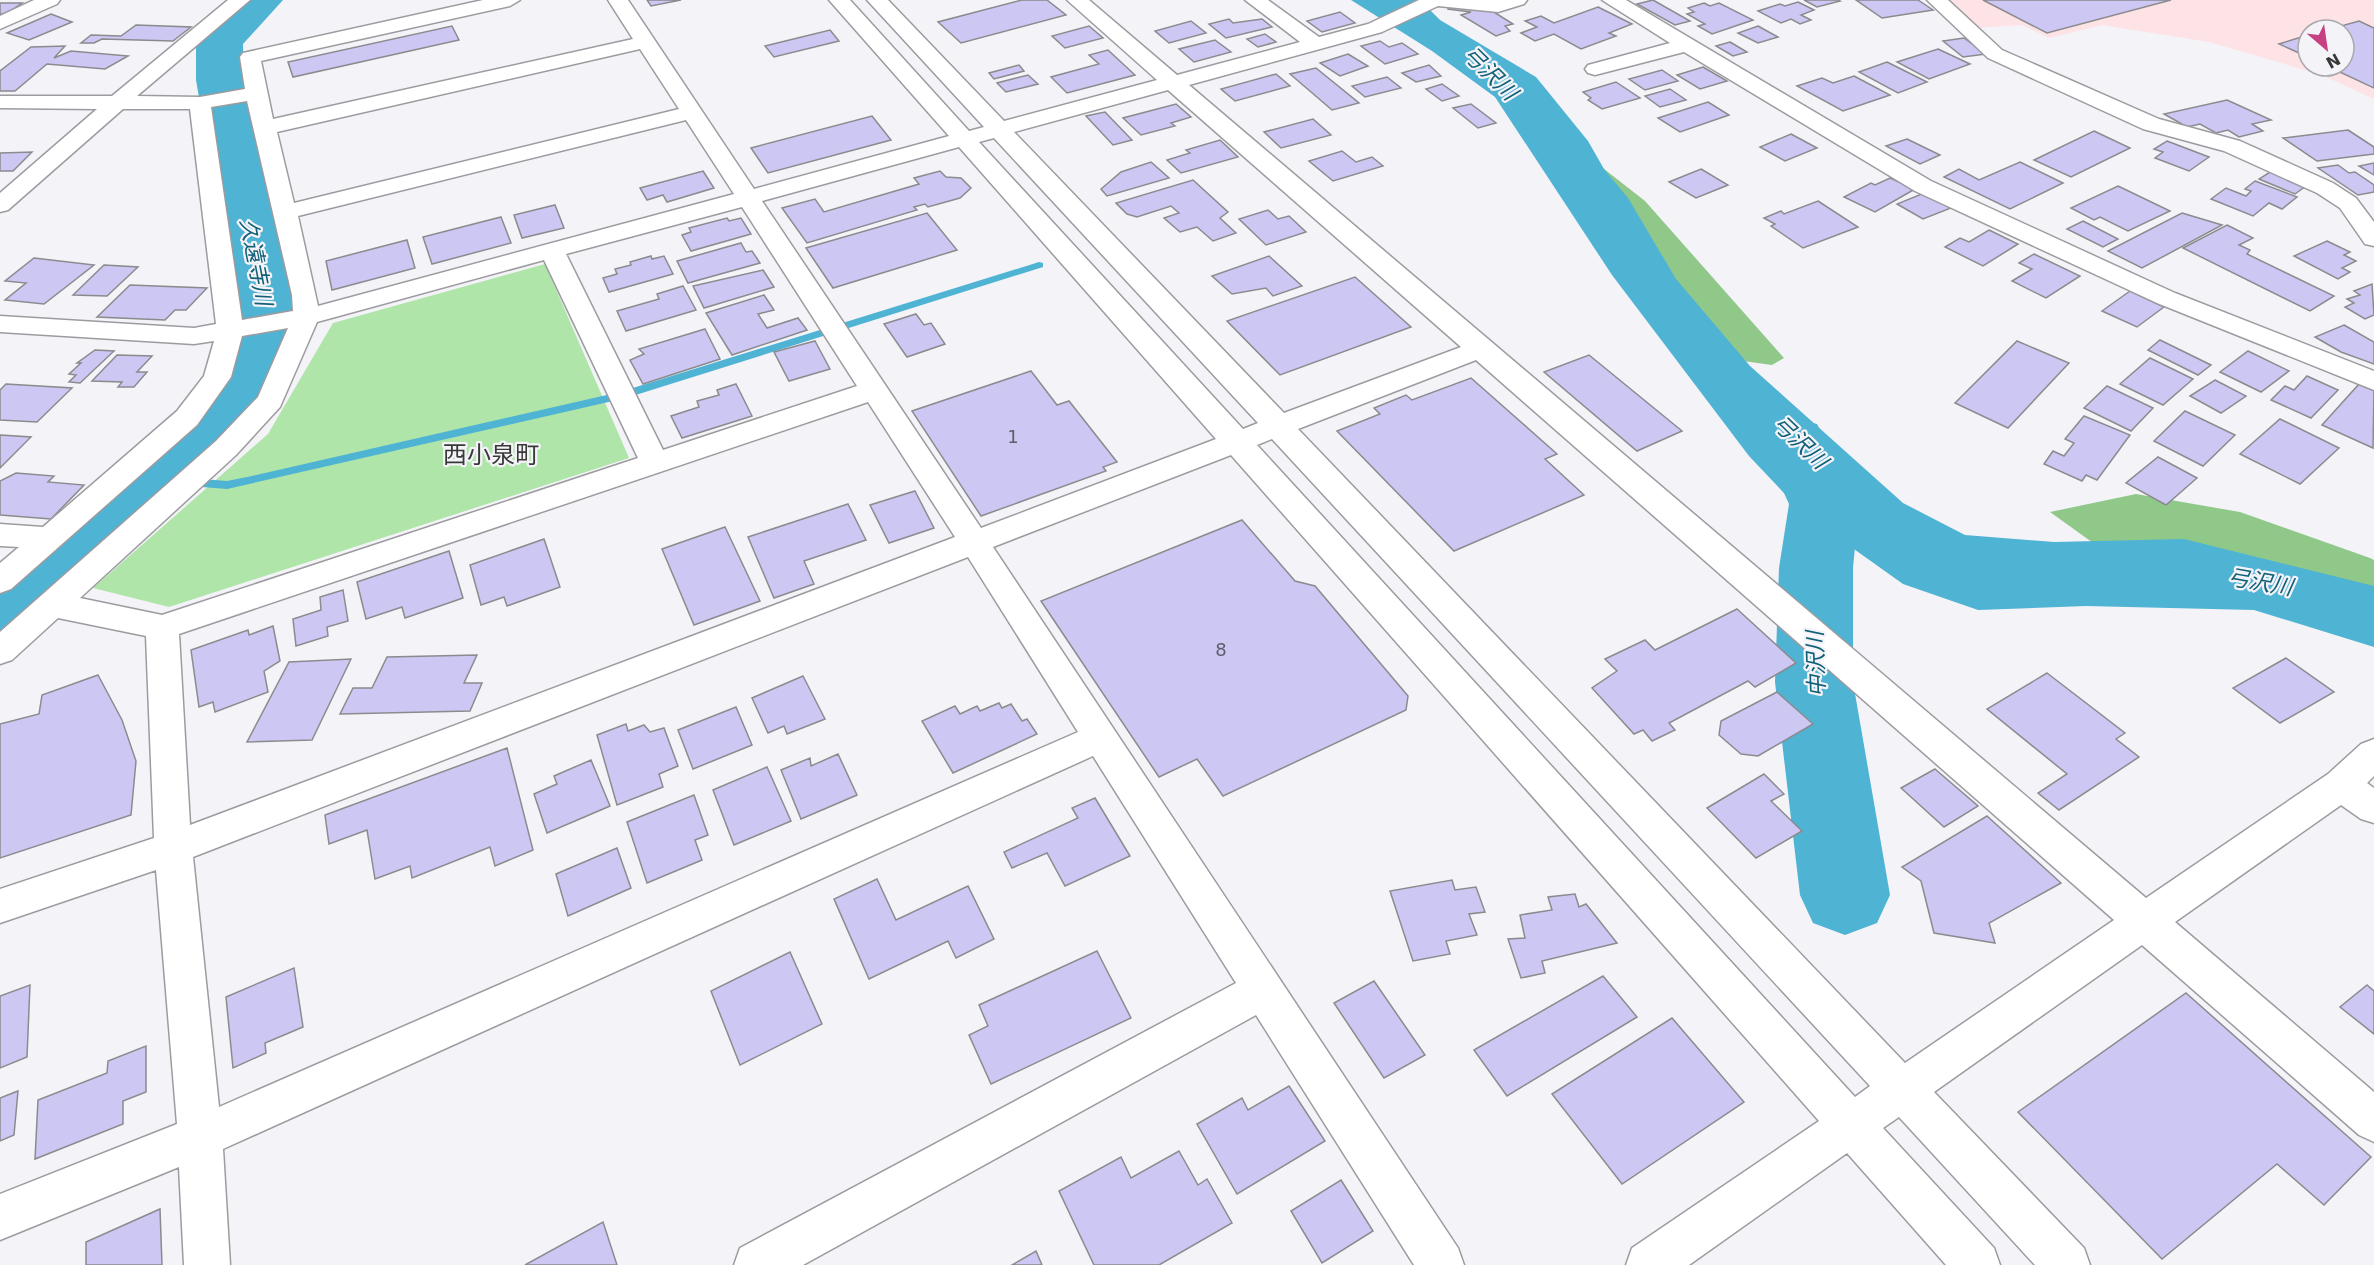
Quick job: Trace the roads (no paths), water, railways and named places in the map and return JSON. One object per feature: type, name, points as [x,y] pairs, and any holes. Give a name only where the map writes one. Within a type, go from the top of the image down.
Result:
[{"type":"street","points":[[0,23],[50,0]]},
{"type":"street","points":[[0,205],[195,35],[240,0]]},
{"type":"street","points":[[0,651],[54,605],[226,448],[270,401],[305,295],[265,128],[251,94],[250,57],[510,0]]},
{"type":"street","points":[[618,0],[690,113],[974,542],[1442,1265]]},
{"type":"street","points":[[839,0],[1977,1265]]},
{"type":"street","points":[[877,0],[1277,428],[2067,1265]]},
{"type":"street","points":[[1077,0],[2374,1120]]},
{"type":"street","points":[[1255,0],[1316,44]]},
{"type":"street","points":[[0,324],[194,336],[296,319],[1375,28],[1437,0],[1498,6],[1517,0]]},
{"type":"street","points":[[1937,0],[1995,54],[2151,124],[2232,146],[2325,188],[2348,203],[2374,239]]},
{"type":"street","points":[[1622,1],[1807,118],[1923,186],[2031,238],[2166,298],[2374,381]]},
{"type":"street","points":[[265,128],[645,42]]},
{"type":"street","points":[[1595,69],[1689,45]]},
{"type":"street","points":[[0,102],[118,104],[207,102],[251,94]]},
{"type":"street","points":[[0,581],[188,418],[217,377],[239,330],[207,102]]},
{"type":"street","points":[[286,212],[690,113]]},
{"type":"street","points":[[2348,203],[2374,199]]},
{"type":"street","points":[[552,250],[655,463]]},
{"type":"street","points":[[0,906],[172,848],[1480,349]]},
{"type":"street","points":[[54,605],[162,627],[874,390]]},
{"type":"street","points":[[0,535],[50,538]]},
{"type":"street","points":[[162,627],[172,848],[200,1137],[207,1265]]},
{"type":"street","points":[[0,1217],[200,1137],[1099,738]]},
{"type":"street","points":[[1648,1265],[1852,1126],[2341,784],[2374,753]]},
{"type":"street","points":[[2341,784],[2374,808]]},
{"type":"street","points":[[757,1265],[1263,990]]},
{"type":"water","name":"弓沢川","points":[[1351,0],[1420,0],[1440,20],[1536,77],[1588,141],[1604,169],[1628,198],[1676,279],[1750,366],[1903,503],[1965,535],[2054,542],[2184,539],[2374,586],[2374,647],[2254,610],[2086,606],[1978,610],[1903,584],[1802,512],[1749,456],[1612,275],[1495,97],[1432,51]]},
{"type":"waterway","name":"久遠寺川","points":[[0,613],[205,437],[238,395],[261,347],[266,313],[220,80],[219,41],[261,0]]},
{"type":"waterway","points":[[202,483],[227,485],[252,480],[622,395],[1039,265]]},
{"type":"waterway","name":"中沢川","points":[[1793,440],[1824,504],[1816,568],[1814,682],[1845,895]]},
{"type":"waterway","name":"久遠寺川","points":[[161,475],[168,477]]},
{"type":"district","name":"西小泉町","points":[[491,455]]}]
